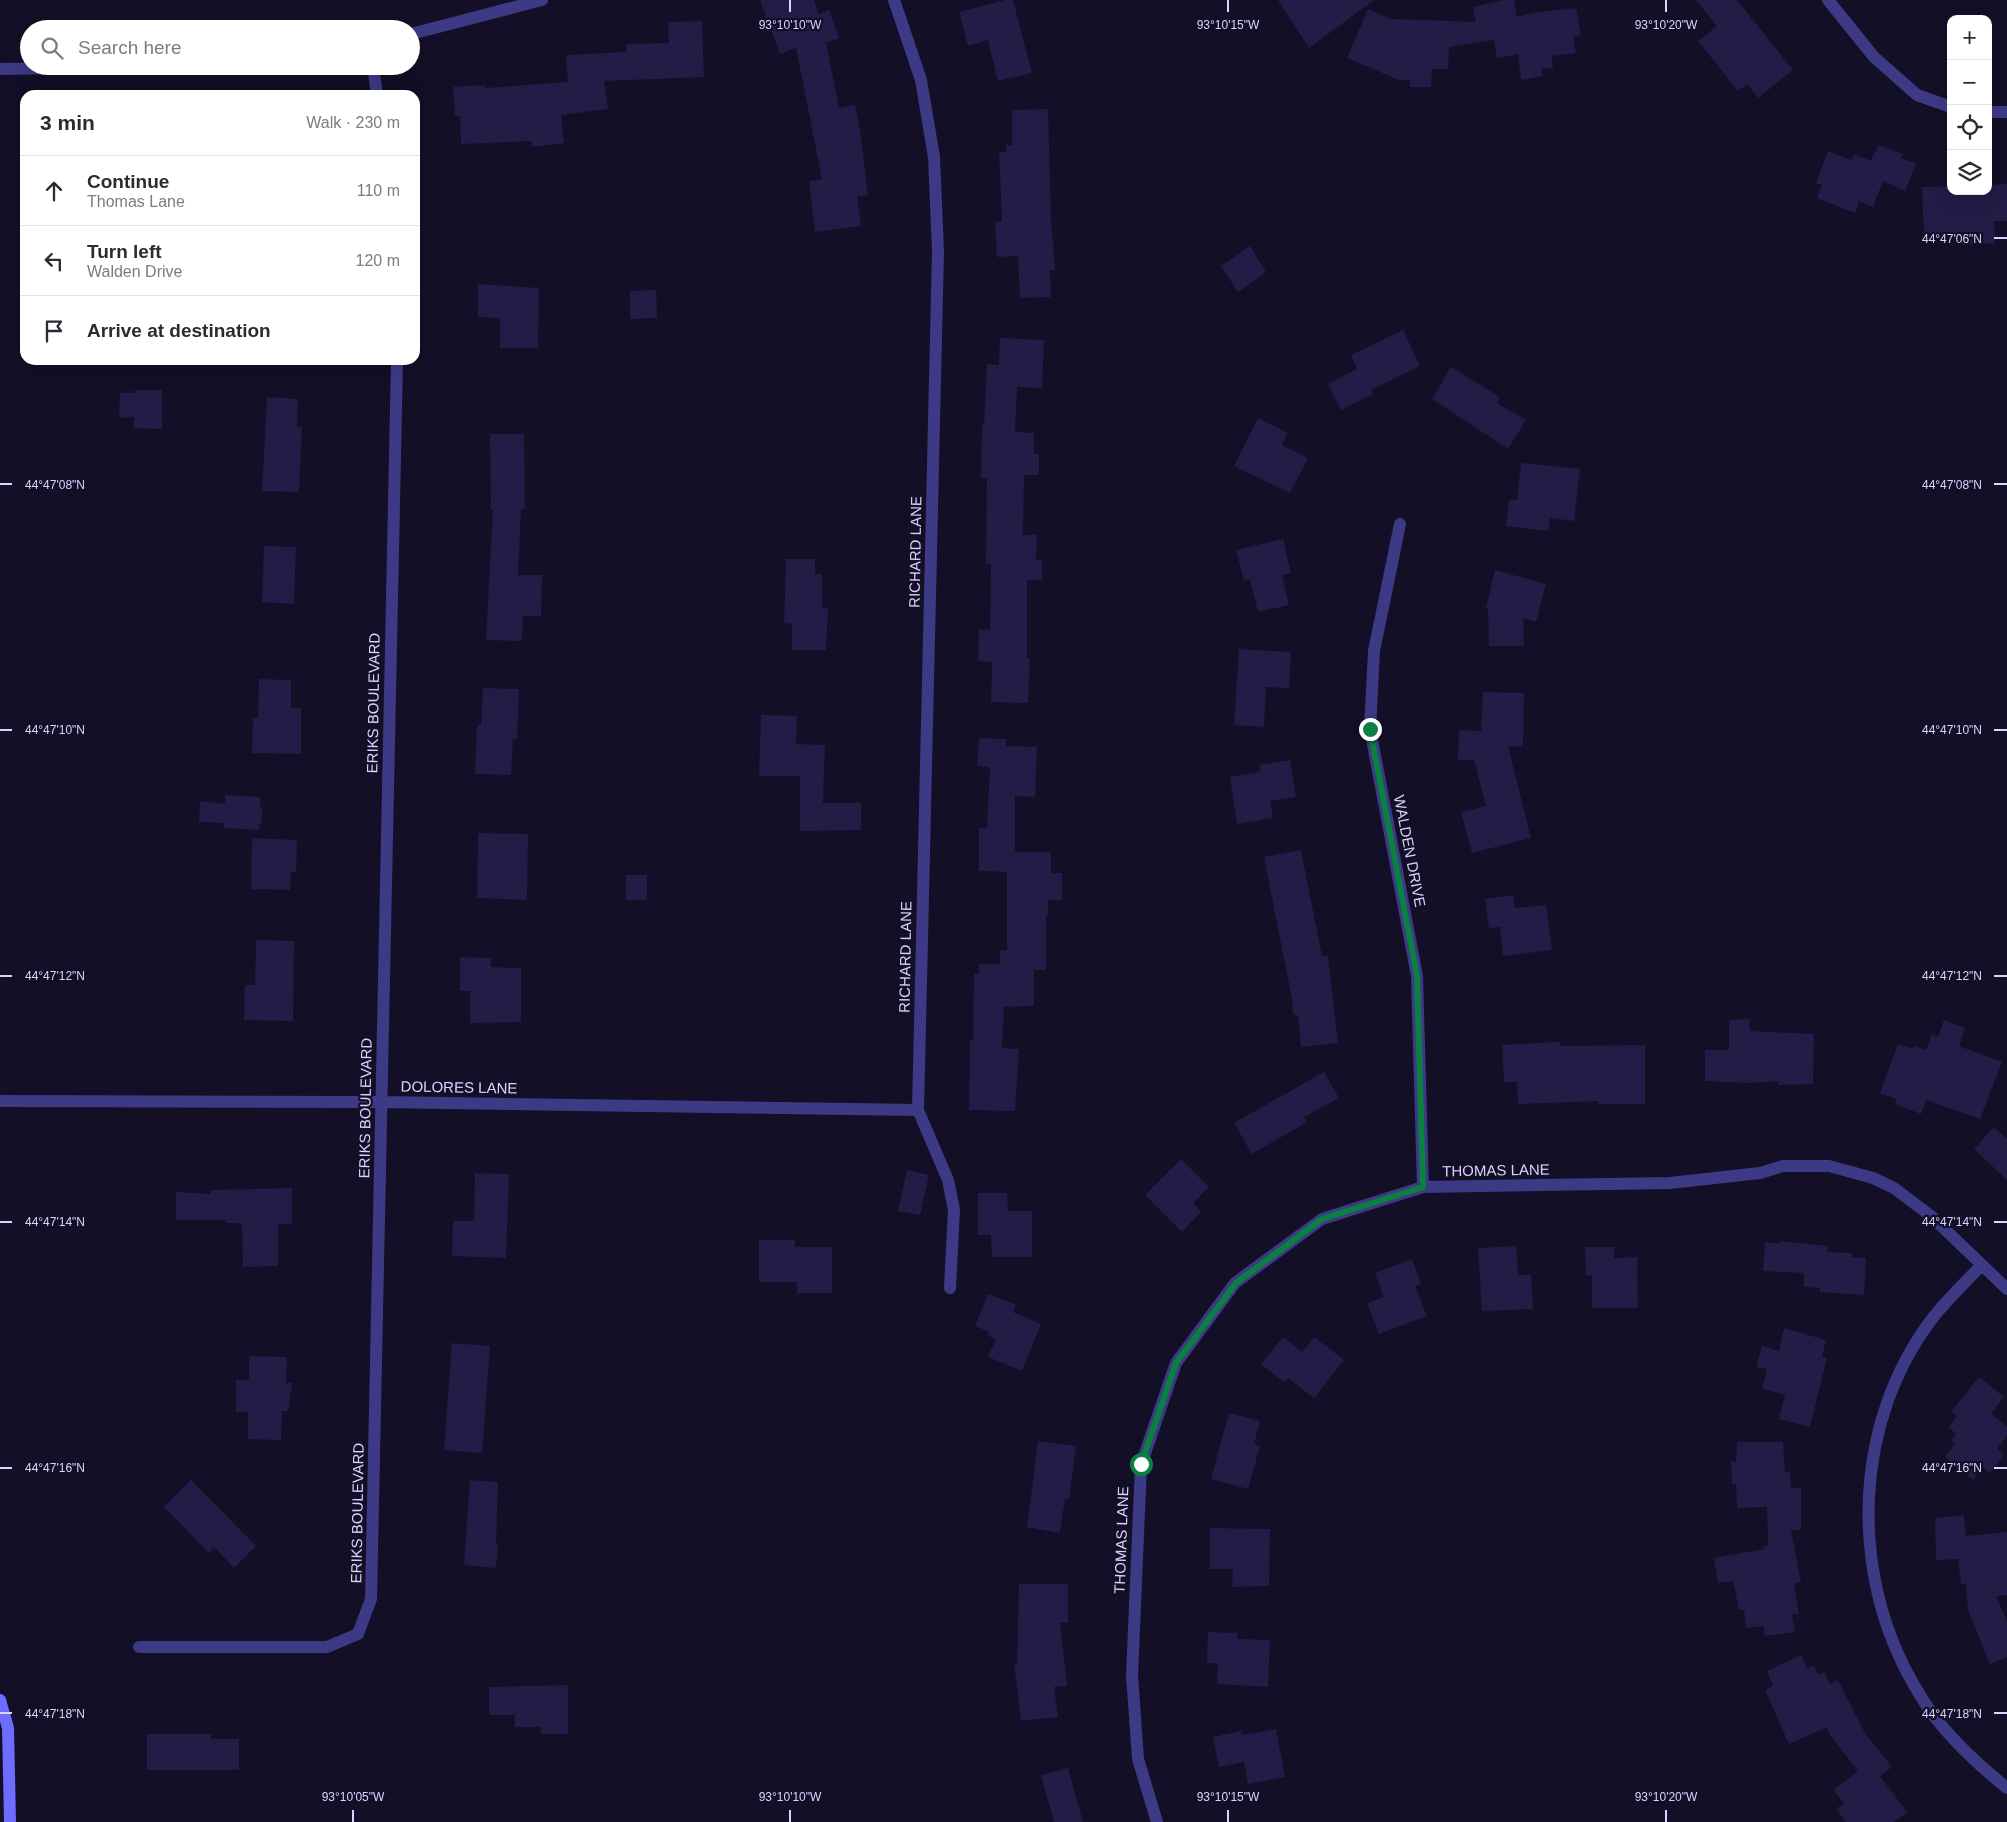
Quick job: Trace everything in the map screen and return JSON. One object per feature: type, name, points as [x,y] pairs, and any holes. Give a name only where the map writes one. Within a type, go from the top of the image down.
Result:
[{"type":"main road","points":[[0,1700],[8,1728],[10,1822]]},
{"type":"street","points":[[420,32],[542,0]]},
{"type":"street","name":"RICHARD LANE","points":[[894,0],[921,80],[934,157],[938,251],[918,1110]]},
{"type":"street","points":[[1828,0],[1874,57],[1917,95],[1947,106]]},
{"type":"street","points":[[0,69],[20,69]]},
{"type":"street","points":[[374,75],[376,90]]},
{"type":"street","points":[[1992,112],[2007,112]]},
{"type":"street","name":"ERIKS BOULEVARD","points":[[139,1647],[327,1647],[358,1634],[371,1599],[397,365]]},
{"type":"street","name":"WALDEN DRIVE","points":[[1400,524],[1374,651],[1370,729],[1417,976],[1423,1187]]},
{"type":"street","name":"DOLORES LANE","points":[[0,1101],[381,1102],[918,1110]]},
{"type":"street","points":[[918,1110],[948,1180],[954,1210],[950,1288]]},
{"type":"street","name":"THOMAS LANE","points":[[1157,1822],[1138,1759],[1132,1676],[1141,1464],[1176,1363],[1236,1283],[1322,1219],[1423,1187],[1670,1183],[1760,1172],[1782,1166],[1828,1166],[1873,1178],[1894,1188],[1931,1216],[2007,1289]]},
{"type":"street","points":[[1982,1265],[1957,1289],[1935,1315],[1921,1335],[1896,1381],[1884,1415],[1872,1465],[1868,1525],[1871,1558],[1878,1598],[1891,1638],[1905,1670],[1936,1720],[1971,1758],[2007,1788]]},
{"type":"building","points":[[760,0],[814,0],[819,14],[829,10],[839,38],[826,43],[839,108],[855,105],[860,130],[868,195],[857,196],[861,226],[815,232],[809,181],[822,179],[796,48],[780,54]]},
{"type":"building","points":[[1005,0],[1013,0],[1032,73],[998,81],[988,40],[968,46],[959,12]]},
{"type":"building","points":[[1278,0],[1374,0],[1309,48]]},
{"type":"building","points":[[1504,0],[1514,0],[1517,17],[1538,12],[1576,8],[1581,35],[1573,36],[1576,53],[1552,56],[1553,68],[1541,69],[1543,76],[1521,80],[1518,54],[1497,58],[1494,40],[1449,47],[1448,69],[1432,69],[1431,87],[1410,87],[1410,80],[1399,80],[1347,58],[1368,9],[1391,19],[1476,22],[1473,7]]},
{"type":"building","points":[[1696,0],[1737,0],[1793,70],[1758,98],[1747,84],[1738,91],[1698,41],[1717,26]]},
{"type":"building","points":[[702,21],[704,77],[604,81],[608,109],[561,115],[564,143],[532,147],[531,141],[461,144],[460,116],[455,116],[453,87],[485,85],[485,88],[568,82],[566,55],[627,52],[626,44],[669,43],[668,22]]},
{"type":"building","points":[[1048,109],[1051,219],[1055,270],[1050,270],[1051,297],[1020,298],[1018,256],[997,257],[995,222],[1002,221],[999,152],[1006,152],[1006,145],[1012,145],[1012,110]]},
{"type":"building","points":[[1878,145],[1903,154],[1901,158],[1916,164],[1905,191],[1883,181],[1873,207],[1859,201],[1855,213],[1817,198],[1822,185],[1816,183],[1828,151],[1852,160],[1854,154],[1871,161]]},
{"type":"building","points":[[2007,184],[2007,221],[1994,221],[1995,243],[1969,245],[1969,232],[1924,235],[1922,187],[1947,186],[1947,195],[1992,195],[1992,185]]},
{"type":"building","points":[[1250,246],[1266,272],[1238,292],[1221,266]]},
{"type":"building","points":[[478,284],[539,288],[538,348],[500,348],[500,318],[478,317]]},
{"type":"building","points":[[656,290],[657,318],[630,319],[630,291]]},
{"type":"building","points":[[1403,330],[1420,366],[1371,390],[1373,394],[1341,410],[1328,384],[1357,369],[1351,355]]},
{"type":"building","points":[[1000,338],[1044,340],[1042,388],[1017,387],[1015,432],[1034,433],[1034,454],[1039,454],[1039,475],[1024,475],[1023,535],[1037,535],[1036,560],[1042,560],[1042,580],[1027,580],[1027,658],[1030,658],[1028,703],[991,702],[992,662],[978,661],[979,629],[990,630],[991,564],[986,563],[987,478],[981,478],[982,425],[984,425],[987,364],[999,365]]},
{"type":"building","points":[[1451,367],[1500,397],[1497,403],[1526,420],[1508,449],[1432,399]]},
{"type":"building","points":[[135,390],[162,390],[162,429],[134,428],[134,417],[119,418],[120,393],[135,393]]},
{"type":"building","points":[[267,397],[298,399],[297,427],[302,427],[299,492],[262,491]]},
{"type":"building","points":[[1258,418],[1288,433],[1282,445],[1308,458],[1290,493],[1234,466]]},
{"type":"building","points":[[490,434],[524,434],[525,509],[521,509],[518,575],[542,575],[541,616],[523,616],[522,641],[486,640],[493,510],[491,510]]},
{"type":"building","points":[[1521,463],[1580,469],[1574,521],[1550,518],[1548,531],[1506,526],[1509,500],[1517,500]]},
{"type":"building","points":[[1283,539],[1291,573],[1282,575],[1289,605],[1258,612],[1250,579],[1244,581],[1236,550]]},
{"type":"building","points":[[264,546],[296,547],[294,604],[262,602]]},
{"type":"building","points":[[786,559],[815,559],[815,574],[822,574],[822,607],[828,608],[826,650],[792,650],[792,624],[784,623]]},
{"type":"building","points":[[1495,570],[1546,584],[1536,622],[1523,618],[1524,646],[1489,646],[1488,609],[1486,608]]},
{"type":"building","points":[[1239,649],[1291,652],[1289,688],[1266,687],[1264,727],[1234,725]]},
{"type":"building","points":[[259,679],[291,680],[291,708],[301,708],[301,754],[252,753],[253,718],[258,718]]},
{"type":"building","points":[[483,688],[519,689],[517,739],[513,739],[511,775],[475,774],[477,725],[481,725]]},
{"type":"building","points":[[1483,692],[1524,693],[1523,747],[1508,746],[1531,838],[1472,853],[1461,812],[1486,806],[1474,760],[1458,760],[1459,730],[1481,731]]},
{"type":"building","points":[[761,715],[797,716],[796,744],[825,745],[823,803],[861,803],[861,830],[800,831],[800,776],[759,776]]},
{"type":"building","points":[[979,738],[1006,739],[1006,746],[1037,747],[1035,797],[1015,796],[1015,852],[1051,852],[1051,873],[1062,873],[1062,900],[1048,900],[1048,915],[1046,915],[1046,970],[1034,970],[1034,1006],[1004,1007],[1002,1048],[1019,1049],[1015,1111],[969,1110],[970,1040],[973,1040],[974,974],[979,974],[979,964],[1000,964],[1000,950],[1007,950],[1007,872],[979,871],[979,828],[987,828],[990,767],[977,766]]},
{"type":"building","points":[[1290,760],[1296,797],[1270,801],[1273,818],[1237,824],[1230,777],[1260,772],[1259,765]]},
{"type":"building","points":[[225,795],[260,797],[260,807],[263,808],[259,830],[224,828],[224,823],[199,822],[200,801],[225,804]]},
{"type":"building","points":[[478,833],[528,834],[527,900],[477,898]]},
{"type":"building","points":[[252,838],[297,840],[296,872],[291,872],[290,890],[251,889]]},
{"type":"building","points":[[1301,850],[1322,956],[1328,956],[1338,1043],[1301,1047],[1298,1015],[1293,1015],[1292,999],[1264,857]]},
{"type":"building","points":[[626,875],[647,875],[647,900],[626,900]]},
{"type":"building","points":[[1513,895],[1515,908],[1546,905],[1552,950],[1503,956],[1500,927],[1489,928],[1485,899]]},
{"type":"building","points":[[256,940],[294,941],[293,1021],[244,1020],[245,985],[255,985]]},
{"type":"building","points":[[460,957],[491,958],[491,967],[521,968],[521,1022],[470,1023],[470,991],[460,991]]},
{"type":"building","points":[[1749,1019],[1750,1031],[1814,1034],[1813,1084],[1778,1085],[1778,1081],[1748,1083],[1705,1081],[1705,1050],[1729,1050],[1729,1020]]},
{"type":"building","points":[[1944,1020],[1965,1028],[1959,1046],[2002,1062],[1980,1119],[1926,1100],[1921,1114],[1895,1104],[1896,1099],[1880,1093],[1898,1044],[1913,1049],[1914,1046],[1926,1050],[1932,1034],[1938,1037]]},
{"type":"building","points":[[1560,1042],[1560,1046],[1645,1045],[1645,1104],[1599,1104],[1599,1101],[1518,1104],[1517,1082],[1504,1082],[1502,1045]]},
{"type":"building","points":[[1324,1072],[1339,1098],[1304,1117],[1307,1122],[1252,1154],[1234,1123]]},
{"type":"building","points":[[1994,1127],[2007,1139],[2007,1180],[1974,1149]]},
{"type":"building","points":[[1181,1159],[1209,1187],[1193,1203],[1201,1212],[1182,1232],[1145,1195]]},
{"type":"building","points":[[907,1170],[929,1175],[920,1215],[898,1211]]},
{"type":"building","points":[[475,1173],[509,1174],[506,1258],[452,1256],[453,1221],[474,1221]]},
{"type":"building","points":[[292,1188],[292,1224],[278,1224],[278,1266],[243,1267],[242,1223],[226,1223],[226,1220],[176,1220],[176,1192],[210,1194],[211,1190]]},
{"type":"building","points":[[978,1193],[1007,1193],[1008,1211],[1032,1211],[1032,1257],[992,1257],[991,1235],[978,1235]]},
{"type":"building","points":[[759,1240],[795,1240],[795,1247],[832,1247],[832,1293],[797,1293],[797,1282],[759,1282]]},
{"type":"building","points":[[1780,1241],[1828,1246],[1827,1252],[1852,1253],[1852,1257],[1866,1258],[1864,1295],[1820,1292],[1820,1288],[1804,1287],[1804,1273],[1763,1271],[1765,1242],[1780,1244]]},
{"type":"building","points":[[1516,1246],[1518,1275],[1531,1275],[1533,1309],[1482,1311],[1478,1248]]},
{"type":"building","points":[[1585,1247],[1614,1247],[1614,1258],[1637,1257],[1638,1308],[1592,1308],[1592,1275],[1586,1276]]},
{"type":"building","points":[[1412,1259],[1421,1284],[1415,1286],[1427,1316],[1379,1334],[1367,1303],[1384,1297],[1375,1273]]},
{"type":"building","points":[[988,1294],[1016,1305],[1013,1312],[1041,1324],[1022,1371],[988,1357],[996,1339],[988,1336],[989,1332],[975,1326]]},
{"type":"building","points":[[1784,1328],[1826,1340],[1822,1357],[1827,1358],[1810,1427],[1779,1419],[1785,1395],[1762,1389],[1767,1369],[1756,1367],[1762,1346],[1779,1351]]},
{"type":"building","points":[[1283,1337],[1302,1352],[1314,1337],[1344,1360],[1314,1398],[1288,1378],[1284,1382],[1261,1364]]},
{"type":"building","points":[[452,1343],[490,1346],[482,1453],[444,1450]]},
{"type":"building","points":[[249,1356],[287,1357],[286,1383],[292,1383],[288,1411],[282,1411],[281,1440],[248,1439],[248,1412],[236,1412],[236,1380],[249,1380]]},
{"type":"building","points":[[1979,1377],[2004,1397],[1991,1414],[2007,1426],[2007,1436],[1997,1449],[2004,1455],[1990,1473],[1982,1467],[1973,1480],[1945,1457],[1955,1444],[1951,1441],[1956,1434],[1949,1427],[1957,1416],[1951,1412]]},
{"type":"building","points":[[1229,1413],[1260,1421],[1254,1444],[1260,1446],[1248,1489],[1211,1479]]},
{"type":"building","points":[[1038,1441],[1076,1446],[1069,1499],[1065,1498],[1060,1533],[1027,1527]]},
{"type":"building","points":[[1737,1442],[1783,1442],[1785,1472],[1790,1472],[1791,1488],[1801,1488],[1801,1530],[1791,1530],[1801,1582],[1794,1584],[1799,1614],[1792,1615],[1795,1632],[1765,1636],[1763,1626],[1746,1628],[1744,1610],[1739,1610],[1733,1581],[1718,1583],[1714,1558],[1764,1549],[1764,1546],[1768,1545],[1767,1507],[1737,1508],[1736,1484],[1732,1484],[1731,1461],[1736,1462]]},
{"type":"building","points":[[191,1480],[256,1546],[234,1568],[214,1547],[209,1553],[164,1507]]},
{"type":"building","points":[[470,1480],[498,1482],[496,1568],[464,1565]]},
{"type":"building","points":[[1964,1515],[1966,1536],[2007,1532],[2007,1595],[1996,1596],[2007,1621],[2007,1657],[1990,1664],[1968,1610],[1966,1584],[1961,1584],[1958,1559],[1936,1560],[1935,1518]]},
{"type":"building","points":[[1210,1528],[1270,1529],[1269,1586],[1232,1587],[1233,1569],[1210,1569]]},
{"type":"building","points":[[1019,1584],[1068,1584],[1068,1623],[1060,1623],[1067,1686],[1054,1687],[1058,1717],[1021,1721],[1014,1663],[1017,1663]]},
{"type":"building","points":[[1208,1632],[1238,1633],[1237,1639],[1270,1640],[1268,1687],[1217,1684],[1218,1663],[1207,1663]]},
{"type":"building","points":[[1801,1655],[1807,1668],[1814,1665],[1818,1675],[1824,1672],[1830,1684],[1838,1680],[1865,1733],[1892,1767],[1880,1776],[1907,1812],[1894,1822],[1846,1822],[1836,1809],[1844,1803],[1833,1790],[1858,1771],[1830,1735],[1827,1727],[1789,1744],[1765,1690],[1773,1686],[1767,1671]]},
{"type":"building","points":[[568,1685],[568,1734],[541,1734],[541,1727],[515,1727],[515,1715],[489,1715],[489,1687]]},
{"type":"building","points":[[1276,1729],[1285,1777],[1248,1784],[1244,1762],[1219,1767],[1213,1737],[1241,1731],[1242,1735]]},
{"type":"building","points":[[147,1734],[211,1734],[211,1739],[239,1739],[239,1770],[147,1770]]},
{"type":"building","points":[[1068,1768],[1083,1822],[1054,1822],[1041,1775]]},
{"type":"route","points":[[1141,1464],[1176,1363],[1236,1283],[1322,1219],[1423,1187],[1417,976],[1370,729]]}]
